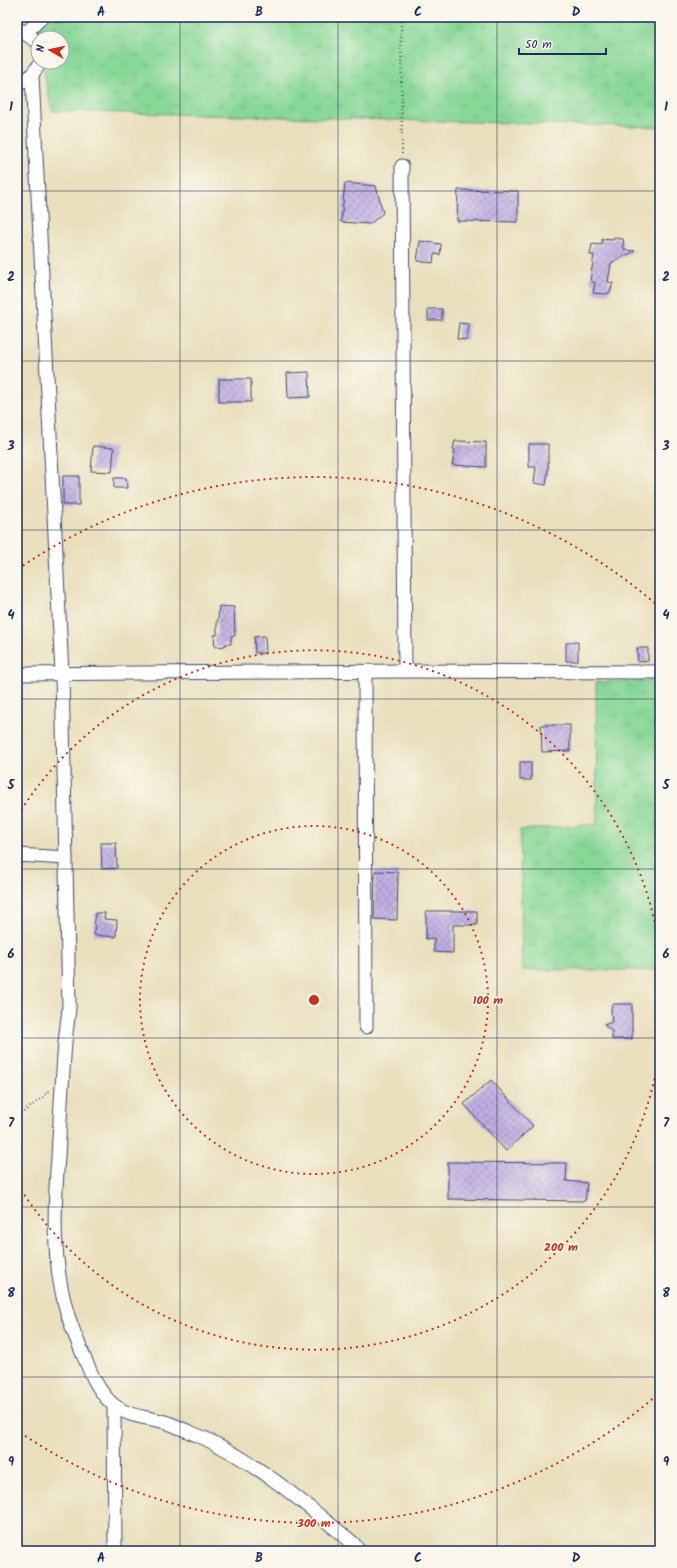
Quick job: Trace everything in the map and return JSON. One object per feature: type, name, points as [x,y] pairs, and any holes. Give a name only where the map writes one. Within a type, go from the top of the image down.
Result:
[{"type":"street","points":[[22,31],[42,17]]},
{"type":"street","points":[[17,84],[24,82],[32,76],[36,70]]},
{"type":"street","points":[[32,76],[62,674],[69,1008],[63,1074],[54,1223],[61,1286],[67,1313],[94,1378],[114,1406],[132,1415],[167,1423],[188,1431],[221,1447],[252,1465],[298,1498],[353,1543],[359,1551]]},
{"type":"street","points":[[402,166],[405,671]]},
{"type":"street","points":[[17,674],[405,671],[660,672]]},
{"type":"street","points":[[365,672],[366,1027]]},
{"type":"street","points":[[17,855],[66,858]]},
{"type":"street","points":[[114,1406],[115,1551]]},
{"type":"path","points":[[402,17],[402,166]]},
{"type":"path","points":[[17,1117],[43,1097],[63,1074]]},
{"type":"green space","points":[[39,17],[89,17],[55,19],[198,17],[660,17],[660,127],[52,111],[44,72],[45,70],[70,70],[70,30],[37,30]]},
{"type":"green space","points":[[660,681],[660,970],[522,970],[520,830],[597,824],[596,682]]},
{"type":"building","points":[[345,183],[376,186],[383,213],[370,224],[341,222]]},
{"type":"building","points":[[458,190],[518,191],[518,222],[457,221]]},
{"type":"building","points":[[614,238],[623,239],[624,250],[635,251],[611,263],[608,282],[613,283],[610,292],[606,294],[593,293],[595,283],[590,281],[594,255],[590,255],[592,244],[602,245],[602,239],[613,240]]},
{"type":"building","points":[[420,241],[441,244],[440,255],[434,254],[433,263],[417,261]]},
{"type":"building","points":[[428,309],[442,309],[442,320],[428,320]]},
{"type":"building","points":[[459,323],[469,324],[467,340],[457,339]]},
{"type":"building","points":[[309,372],[310,397],[288,398],[287,373]]},
{"type":"building","points":[[219,379],[251,379],[251,402],[219,402]]},
{"type":"building","points":[[455,441],[486,442],[486,467],[452,465]]},
{"type":"building","points":[[529,444],[548,444],[548,470],[546,485],[534,483],[536,467],[529,467]]},
{"type":"building","points":[[93,446],[114,448],[112,472],[91,471]]},
{"type":"building","points":[[63,476],[79,476],[79,505],[63,505]]},
{"type":"building","points":[[114,478],[126,478],[127,488],[114,488]]},
{"type":"building","points":[[219,606],[234,607],[235,636],[231,636],[231,644],[215,647],[214,635],[217,635]]},
{"type":"building","points":[[265,636],[266,653],[255,653],[254,637]]},
{"type":"building","points":[[578,642],[578,661],[566,661],[566,643]]},
{"type":"building","points":[[637,648],[648,648],[648,661],[638,662]]},
{"type":"building","points":[[541,725],[570,725],[570,751],[542,752]]},
{"type":"building","points":[[520,762],[531,762],[531,780],[520,780]]},
{"type":"building","points":[[101,843],[116,843],[117,868],[102,869]]},
{"type":"building","points":[[375,871],[398,872],[397,920],[374,919]]},
{"type":"building","points":[[426,911],[477,911],[477,925],[453,925],[453,953],[434,952],[434,938],[426,939]]},
{"type":"building","points":[[95,913],[105,913],[104,919],[117,920],[116,937],[94,935]]},
{"type":"building","points":[[614,1004],[632,1004],[632,1039],[612,1039],[612,1031],[604,1025],[612,1022],[611,1010]]},
{"type":"building","points":[[491,1080],[533,1126],[506,1151],[464,1104]]},
{"type":"building","points":[[448,1162],[567,1163],[566,1181],[587,1183],[585,1201],[448,1199]]}]
